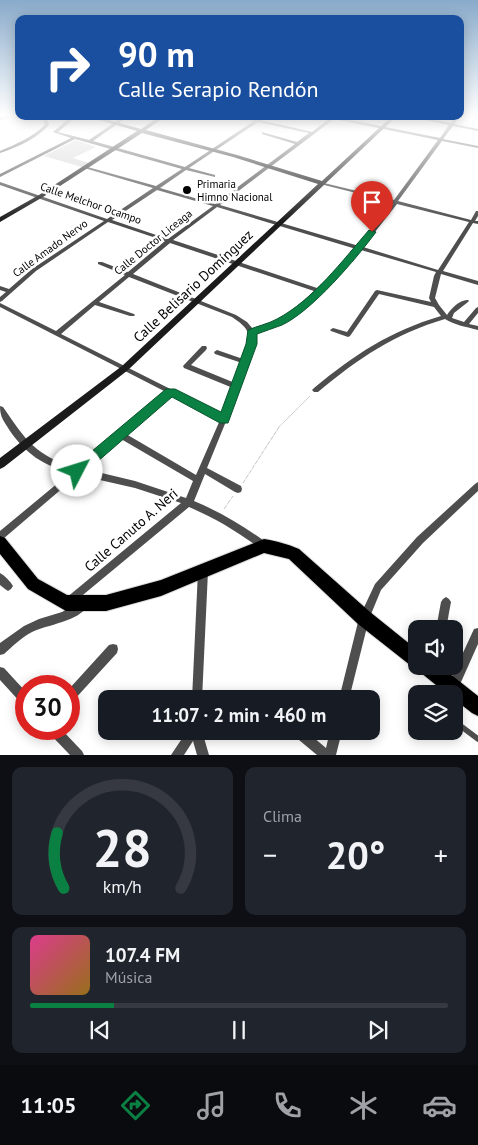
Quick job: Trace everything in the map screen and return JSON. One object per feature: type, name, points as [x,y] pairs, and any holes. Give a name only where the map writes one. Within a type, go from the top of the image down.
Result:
[{"type":"main road","points":[[0,543],[33,584],[66,602],[106,604],[160,588],[264,546],[278,548],[294,554],[364,618],[408,652]]},
{"type":"main road","points":[[437,675],[449,685]]},
{"type":"main road","points":[[463,696],[478,707]]},
{"type":"street","points":[[0,176],[48,151]]},
{"type":"street","points":[[0,220],[110,151]]},
{"type":"street","points":[[121,151],[213,176]]},
{"type":"street","name":"Calle Amado Nervo","points":[[0,300],[34,270],[106,220],[214,151]]},
{"type":"street","points":[[215,151],[322,183],[475,222]]},
{"type":"street","name":"Calle Doctor Liceaga","points":[[58,333],[169,241],[288,151]]},
{"type":"street","name":"Calle Belisario Domínguez","points":[[0,464],[26,446],[125,368],[198,302],[236,262],[282,224],[357,151]]},
{"type":"street","points":[[100,262],[234,316],[245,323],[252,332],[280,322],[296,311],[334,276],[360,248],[433,151]]},
{"type":"street","points":[[86,167],[478,283]]},
{"type":"street","name":"Calle Melchor Ocampo","points":[[0,183],[317,290]]},
{"type":"street","points":[[478,212],[475,222],[437,276],[432,298],[435,306],[446,318],[478,328]]},
{"type":"street","points":[[0,288],[10,291]]},
{"type":"street","points":[[333,330],[348,335],[377,292],[435,306]]},
{"type":"street","points":[[316,390],[344,366],[371,347],[402,330],[446,318],[466,301]]},
{"type":"street","points":[[94,303],[132,315]]},
{"type":"street","points":[[0,305],[224,419]]},
{"type":"street","points":[[465,325],[478,309]]},
{"type":"street","name":"Calle Canuto A. Neri","points":[[66,602],[189,502],[237,387],[252,344],[252,332]]},
{"type":"street","points":[[204,348],[186,366],[237,387]]},
{"type":"street","points":[[218,352],[246,362]]},
{"type":"street","points":[[0,536],[170,392]]},
{"type":"street","points":[[0,409],[26,446],[41,458],[56,465],[189,502],[244,529],[264,546]]},
{"type":"street","points":[[121,435],[198,480]]},
{"type":"street","points":[[203,469],[238,489]]},
{"type":"street","points":[[346,690],[364,618],[378,587],[420,540],[478,486]]},
{"type":"street","points":[[197,690],[203,570]]},
{"type":"street","points":[[0,578],[8,586]]},
{"type":"street","points":[[443,620],[446,602]]},
{"type":"street","points":[[0,650],[24,631],[74,613],[87,603]]},
{"type":"street","points":[[454,685],[478,633]]},
{"type":"street","points":[[80,685],[113,649]]},
{"type":"street","points":[[0,672],[15,688]]},
{"type":"street","points":[[64,740],[78,755]]},
{"type":"street","points":[[177,755],[188,740]]},
{"type":"street","points":[[198,740],[203,755]]},
{"type":"street","points":[[308,740],[326,755]]},
{"type":"street","points":[[330,755],[334,740]]},
{"type":"lane","points":[[463,728],[478,739]]},
{"type":"path","points":[[219,517],[254,470],[260,456],[279,427],[316,390]]},
{"type":"shaded area","points":[[54,151],[87,151],[73,158],[89,163],[82,167],[44,156]]},
{"type":"place","name":"Primaria Himno Nacional","points":[[187,190]]},
{"type":"route","points":[[77,471],[170,392],[224,419],[252,344],[252,332],[280,322],[296,311],[334,276],[372,232]]}]
